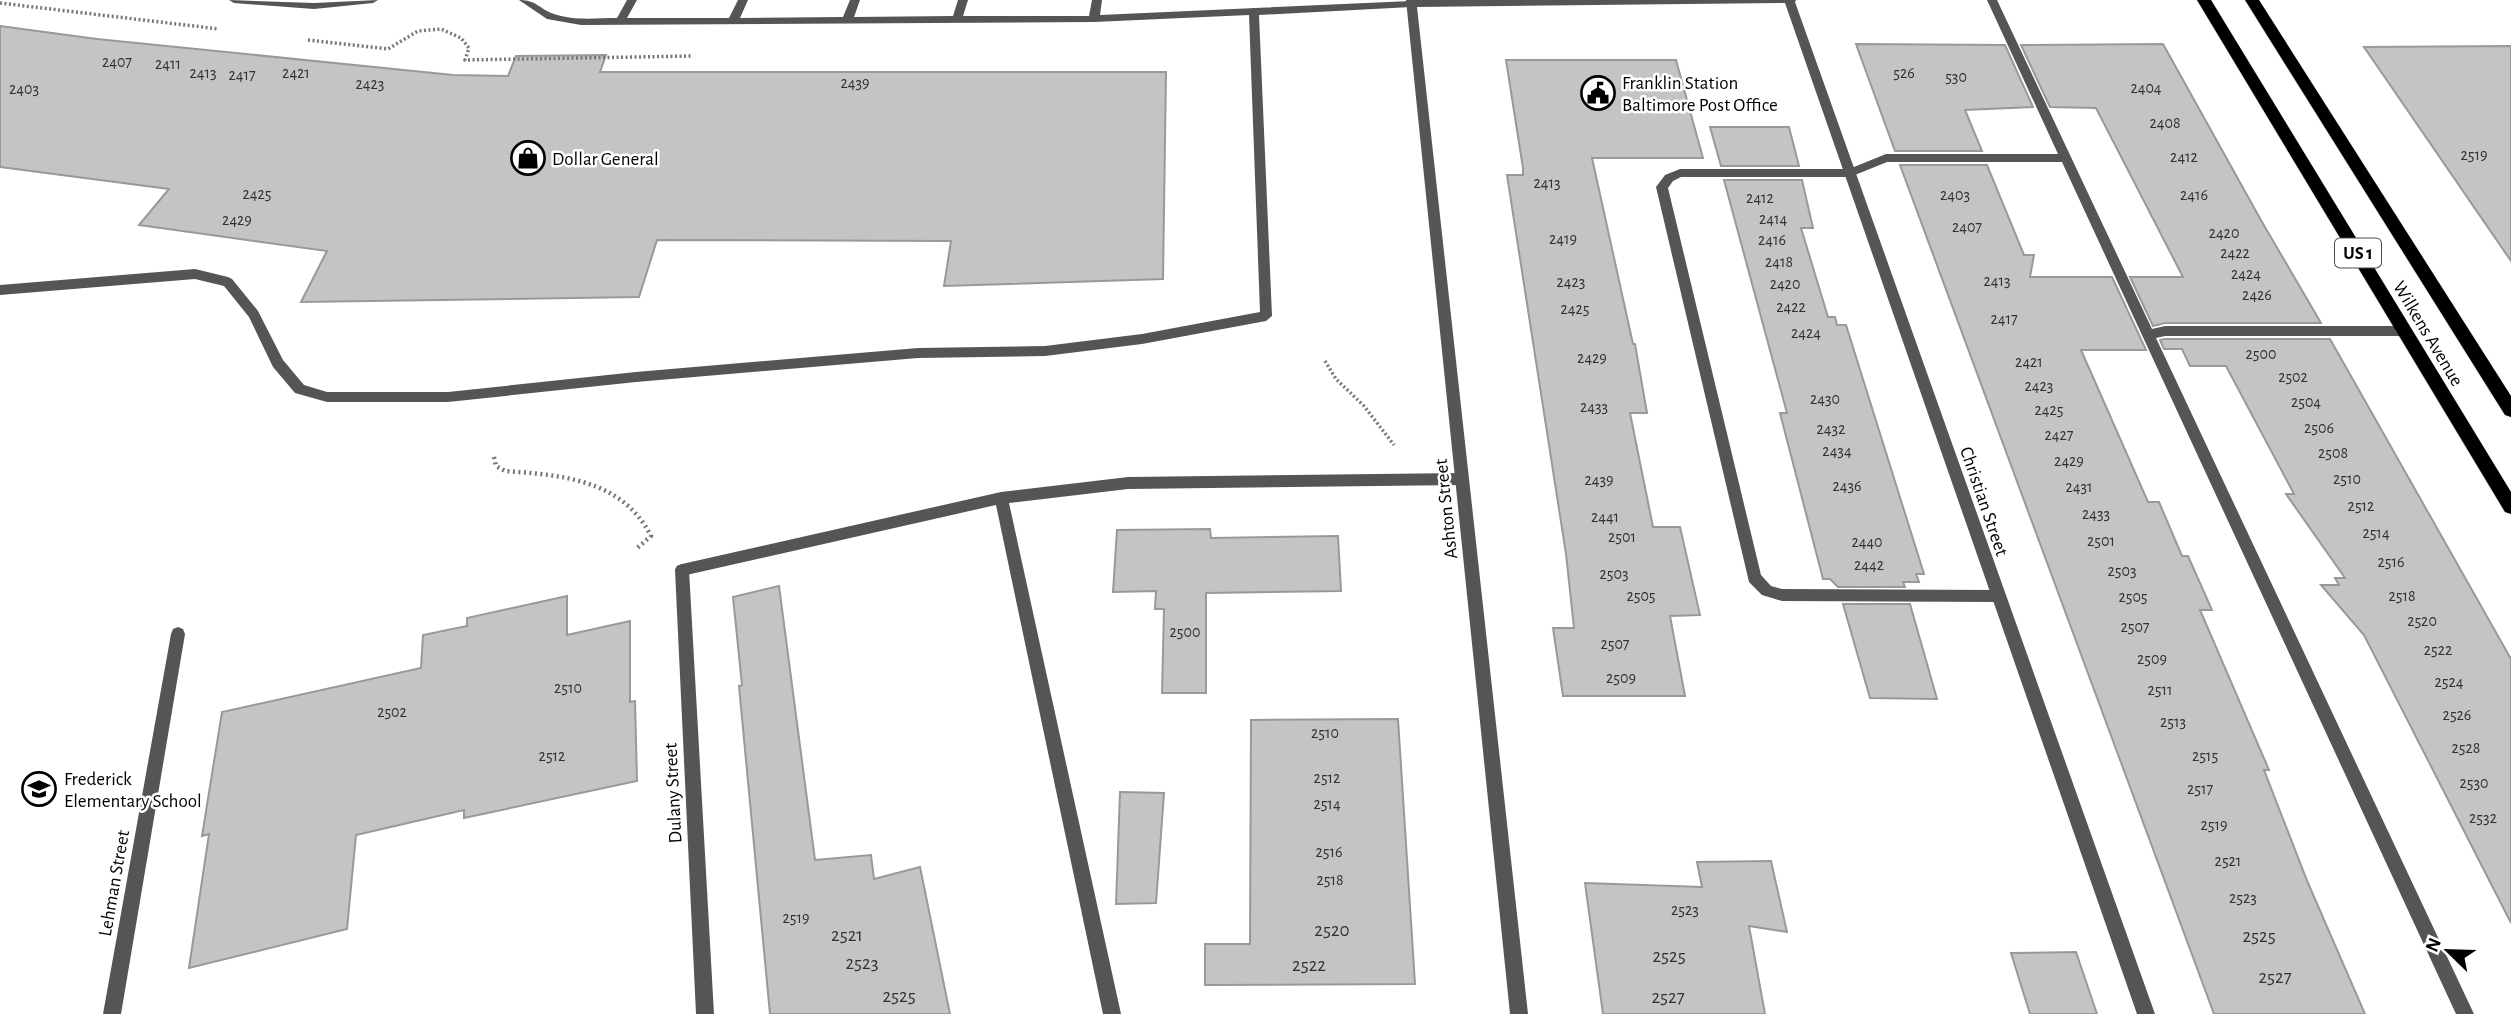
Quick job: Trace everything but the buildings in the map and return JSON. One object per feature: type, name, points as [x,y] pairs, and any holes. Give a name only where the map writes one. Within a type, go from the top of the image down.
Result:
[{"type":"main road","name":"Wilkens Avenue","points":[[2204,0],[2511,507]]},
{"type":"main road","name":"Wilkens Avenue","points":[[2252,0],[2511,410]]},
{"type":"street","points":[[234,0],[314,6],[373,0]]},
{"type":"street","points":[[524,0],[551,17],[581,22],[1094,19],[1254,12],[1292,5],[1790,0]]},
{"type":"street","points":[[620,22],[632,0]]},
{"type":"street","points":[[733,21],[743,0]]},
{"type":"street","points":[[847,20],[855,0]]},
{"type":"street","points":[[957,20],[963,0]]},
{"type":"street","points":[[1094,19],[1097,0]]},
{"type":"street","name":"Christian Street","points":[[1790,0],[2146,1014]]},
{"type":"street","points":[[1992,0],[2465,1014]]},
{"type":"street","name":"Ashton Street","points":[[1411,2],[1519,1014]]},
{"type":"street","points":[[0,290],[195,274],[228,282],[254,314],[278,363],[300,389],[327,397],[447,397],[636,377],[918,353],[1045,351],[1142,339],[1266,316],[1254,12]]},
{"type":"street","points":[[1998,596],[1782,595],[1767,591],[1754,578],[1662,187],[1669,178],[1680,173],[1850,173],[1886,158],[2064,158]]},
{"type":"street","points":[[2149,335],[2165,331],[2404,331]]},
{"type":"street","points":[[1112,1014],[1001,498],[1128,483],[1462,478]]},
{"type":"street","name":"Dulany Street","points":[[705,1014],[681,570],[1001,498]]},
{"type":"street","name":"Lehman Street","points":[[111,1014],[178,634]]},
{"type":"path","points":[[1325,361],[1336,379],[1364,406],[1398,451]]},
{"type":"path","points":[[494,457],[496,467],[505,471],[574,477],[593,481],[611,492],[644,521],[651,536],[636,549]]},
{"type":"place","name":"Franklin Station Baltimore Post Office","points":[[1598,93]]},
{"type":"place","name":"Dollar General","points":[[528,158]]},
{"type":"place","name":"Frederick Elementary School","points":[[39,789]]}]
